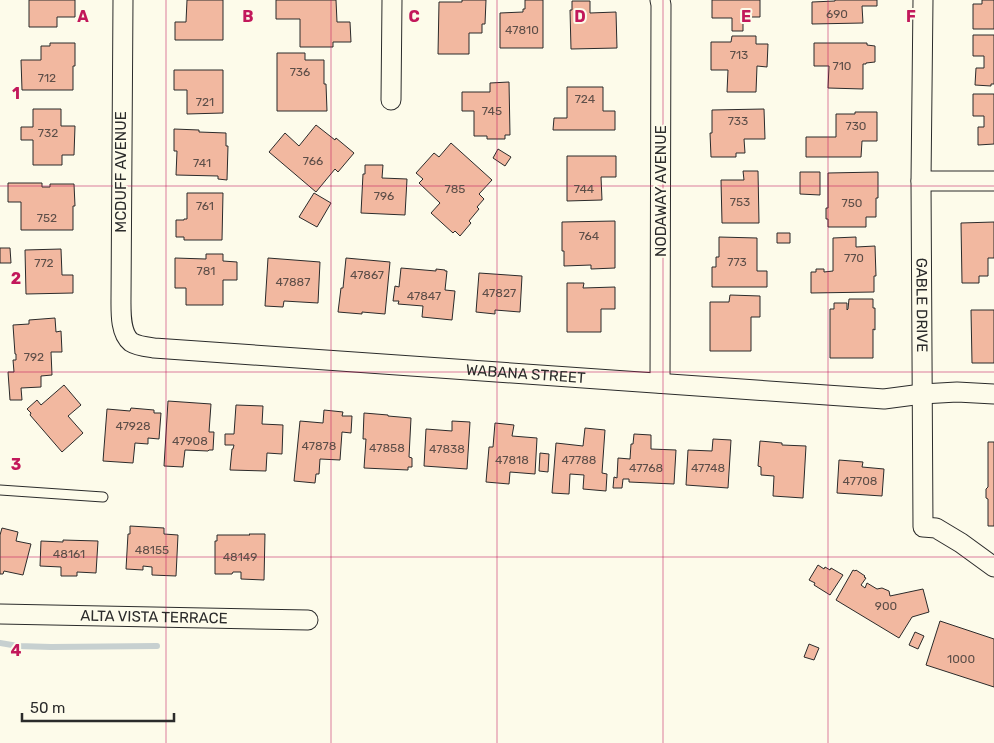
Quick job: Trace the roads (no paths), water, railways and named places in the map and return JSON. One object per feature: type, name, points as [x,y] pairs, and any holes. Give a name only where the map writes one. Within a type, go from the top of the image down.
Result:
[{"type":"street","name":"MCDUFF AVENUE","points":[[122,0],[120,300],[124,332],[131,341]]},
{"type":"street","points":[[391,100],[392,0]]},
{"type":"street","name":"NODAWAY AVENUE","points":[[660,0],[660,383]]},
{"type":"street","name":"GABLE DRIVE","points":[[923,0],[921,181],[923,528],[936,528],[961,543],[994,567]]},
{"type":"street","points":[[921,181],[994,180]]},
{"type":"street","name":"WABANA STREET","points":[[131,341],[141,346],[154,348],[884,399],[957,392],[994,394]]},
{"type":"street","name":"ALTA VISTA TERRACE","points":[[0,614],[308,620]]},
{"type":"lane","points":[[0,490],[103,496]]},
{"type":"waterway","points":[[0,643],[18,646],[51,647],[157,646]]}]
